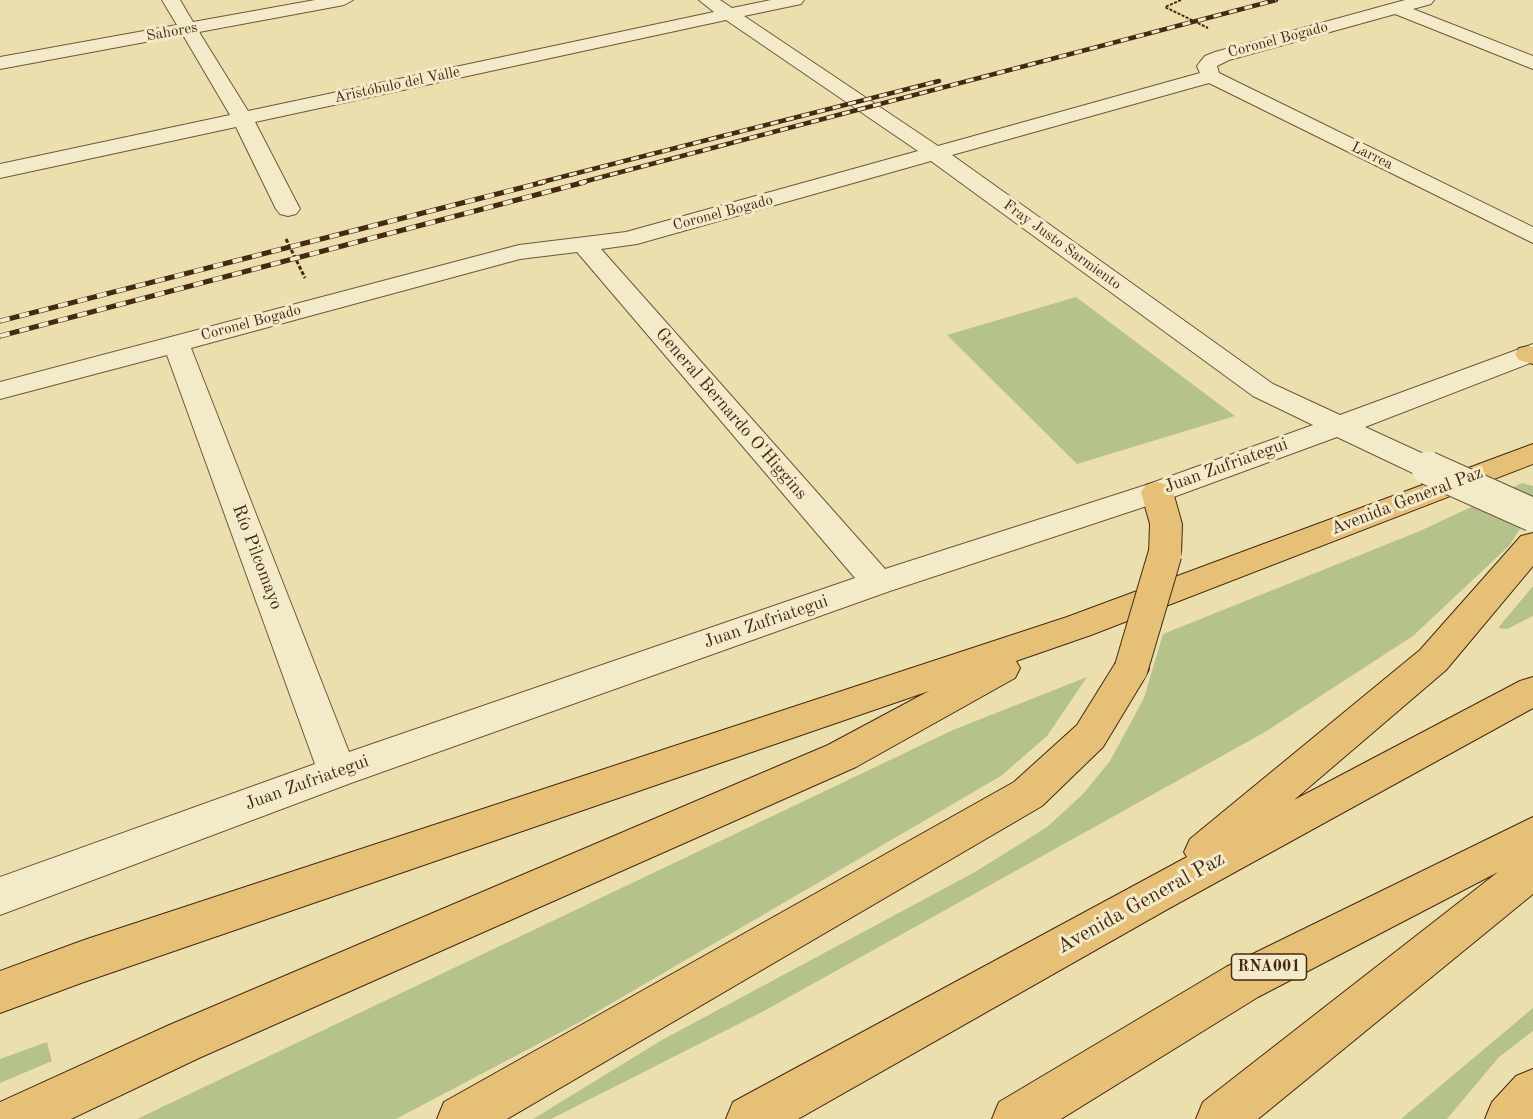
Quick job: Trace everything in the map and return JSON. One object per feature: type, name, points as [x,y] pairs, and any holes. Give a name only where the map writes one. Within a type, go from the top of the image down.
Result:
[{"type":"highway","name":"Avenida General Paz","points":[[1079,626],[1533,453]]},
{"type":"highway","points":[[461,1119],[1028,794],[1090,736],[1131,669],[1165,554],[1166,524],[1157,492]]},
{"type":"highway","points":[[1151,897],[1433,660],[1533,544]]},
{"type":"highway","points":[[0,992],[84,961],[1079,626]]},
{"type":"highway","points":[[18,1119],[183,1041],[842,756],[1079,626]]},
{"type":"highway","name":"Avenida General Paz","points":[[750,1119],[1151,897],[1533,691]]},
{"type":"highway","name":"RNA001","points":[[1016,1119],[1242,981],[1533,834]]},
{"type":"highway","points":[[1220,1119],[1533,868]]},
{"type":"highway","points":[[1509,1119],[1533,1093]]},
{"type":"street","points":[[171,0],[242,118],[288,209]]},
{"type":"street","name":"Sahores","points":[[0,63],[344,0]]},
{"type":"street","name":"Fray Justo Sarmiento","points":[[708,0],[936,154],[1263,390],[1533,515]]},
{"type":"street","name":"Aristóbulo del Valle","points":[[0,171],[795,0]]},
{"type":"street","name":"Coronel Bogado","points":[[0,392],[519,252],[628,239],[1211,76],[1207,66],[1212,60],[1425,0]]},
{"type":"street","points":[[1396,8],[1533,63]]},
{"type":"street","name":"Larrea","points":[[1211,76],[1533,236]]},
{"type":"street","name":"General Bernardo O'Higgins","points":[[584,245],[878,583]]},
{"type":"street","name":"Río Pilcomayo","points":[[176,343],[338,772]]},
{"type":"street","name":"Juan Zufriategui","points":[[0,896],[338,772],[878,583],[1157,492],[1532,354]]},
{"type":"path","points":[[1181,0],[1165,7],[1208,28],[1236,52]]},
{"type":"path","points":[[288,209],[298,230],[283,233],[318,305]]},
{"type":"green space","points":[[1076,297],[1235,416],[1077,464],[947,335]]},
{"type":"green space","points":[[1522,483],[1533,486],[1533,507],[1510,545],[1413,636],[1265,732],[764,1011],[551,1119],[533,1119],[662,1040],[975,872],[1047,827],[1083,794],[1110,761],[1144,698],[1163,634],[1420,531]]},
{"type":"green space","points":[[1533,586],[1533,616],[1507,629],[1498,628]]},
{"type":"green space","points":[[1087,677],[1047,736],[1001,776],[576,1024],[396,1119],[137,1119],[953,730]]},
{"type":"green space","points":[[1533,1008],[1533,1031],[1499,1057],[1447,1119],[1401,1119]]},
{"type":"green space","points":[[47,1042],[52,1061],[0,1083],[0,1059]]},
{"type":"railway","points":[[579,183],[1276,0]]},
{"type":"railway","points":[[538,183],[939,81]]},
{"type":"railway","points":[[0,321],[544,182]]},
{"type":"railway","points":[[0,336],[585,182]]}]
